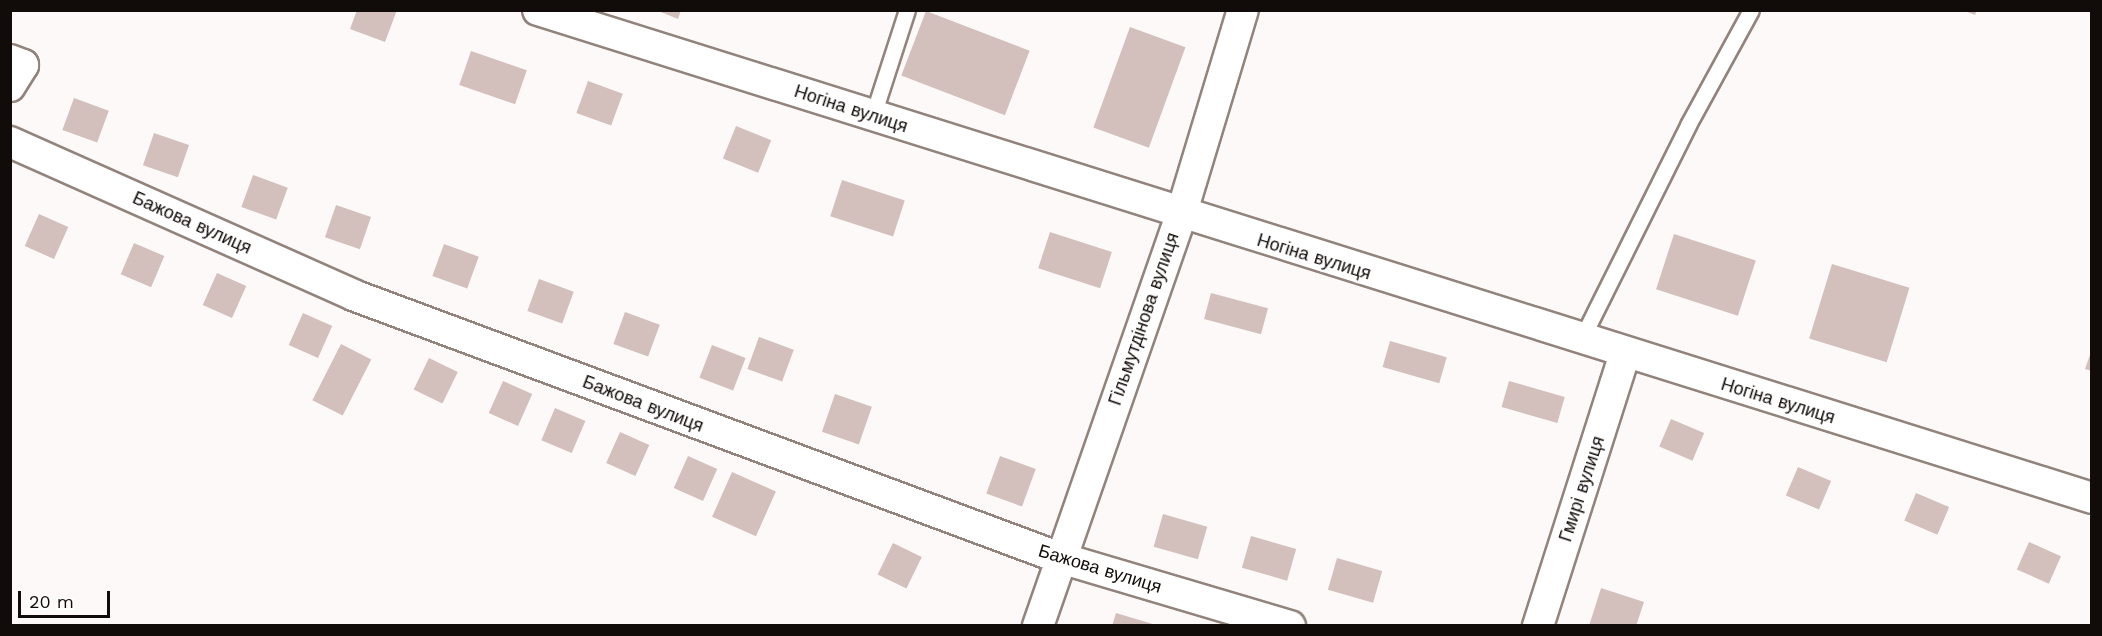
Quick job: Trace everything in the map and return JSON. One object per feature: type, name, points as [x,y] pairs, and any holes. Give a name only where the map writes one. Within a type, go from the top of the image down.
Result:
[{"type":"street","name":"Ногіна вулиця","points":[[538,10],[1181,215],[2091,498]]},
{"type":"street","name":"Гільмутдінова вулиця","points":[[1038,626],[1181,215],[1243,10]]},
{"type":"street","points":[[10,60],[22,65],[10,86]]},
{"type":"street","name":"Бажова вулиця","points":[[10,142],[353,295],[1060,558],[1290,626]]},
{"type":"street","name":"Гмирі вулиця","points":[[1538,626],[1625,353]]},
{"type":"lane","points":[[873,116],[907,10]]},
{"type":"lane","points":[[1581,340],[1688,125],[1751,10]]},
{"type":"building","points":[[357,10],[397,10],[385,42],[350,29]]},
{"type":"building","points":[[656,10],[681,10],[678,19]]},
{"type":"building","points":[[1962,10],[1977,10],[1975,15]]},
{"type":"building","points":[[926,11],[1030,51],[1005,115],[901,75]]},
{"type":"building","points":[[1130,27],[1185,47],[1149,148],[1093,128]]},
{"type":"building","points":[[471,51],[527,70],[515,104],[459,85]]},
{"type":"building","points":[[588,81],[623,94],[611,126],[576,113]]},
{"type":"building","points":[[74,98],[109,111],[97,143],[62,130]]},
{"type":"building","points":[[736,126],[771,140],[758,173],[723,158]]},
{"type":"building","points":[[154,133],[189,145],[178,177],[143,165]]},
{"type":"building","points":[[253,175],[288,188],[276,220],[241,207]]},
{"type":"building","points":[[842,180],[905,200],[893,237],[830,216]]},
{"type":"building","points":[[336,205],[371,217],[360,249],[325,237]]},
{"type":"building","points":[[39,214],[68,227],[54,259],[25,246]]},
{"type":"building","points":[[1050,232],[1112,252],[1100,288],[1038,268]]},
{"type":"building","points":[[1674,234],[1756,261],[1738,316],[1656,289]]},
{"type":"building","points":[[134,243],[164,256],[151,287],[121,274]]},
{"type":"building","points":[[444,244],[479,257],[467,289],[432,276]]},
{"type":"building","points":[[1832,264],[1909,288],[1887,362],[1809,339]]},
{"type":"building","points":[[217,273],[246,286],[232,318],[203,305]]},
{"type":"building","points":[[539,279],[574,292],[562,324],[527,311]]},
{"type":"building","points":[[1211,293],[1268,308],[1261,334],[1204,319]]},
{"type":"building","points":[[625,312],[660,325],[648,357],[613,344]]},
{"type":"building","points":[[303,313],[332,326],[318,358],[289,345]]},
{"type":"building","points":[[759,337],[794,350],[782,382],[747,369]]},
{"type":"building","points":[[1390,341],[1447,357],[1439,383],[1383,367]]},
{"type":"building","points":[[341,344],[371,359],[343,416],[312,400]]},
{"type":"building","points":[[712,345],[746,358],[733,391],[699,378]]},
{"type":"building","points":[[2092,352],[2092,371],[2085,369]]},
{"type":"building","points":[[429,358],[458,372],[442,403],[414,389]]},
{"type":"building","points":[[503,381],[532,394],[518,426],[489,413]]},
{"type":"building","points":[[1509,381],[1565,397],[1557,423],[1502,407]]},
{"type":"building","points":[[835,394],[872,407],[859,445],[822,432]]},
{"type":"building","points":[[555,408],[585,421],[572,453],[541,440]]},
{"type":"building","points":[[1671,419],[1704,433],[1692,461],[1659,447]]},
{"type":"building","points":[[620,432],[649,445],[635,476],[606,463]]},
{"type":"building","points":[[688,456],[717,469],[703,501],[674,488]]},
{"type":"building","points":[[1000,456],[1036,469],[1022,507],[986,494]]},
{"type":"building","points":[[1798,467],[1831,481],[1819,510],[1786,496]]},
{"type":"building","points":[[732,472],[776,492],[756,536],[712,517]]},
{"type":"building","points":[[1916,493],[1949,507],[1937,535],[1904,521]]},
{"type":"building","points":[[1163,514],[1207,527],[1198,559],[1154,547]]},
{"type":"building","points":[[1251,536],[1296,549],[1287,581],[1242,568]]},
{"type":"building","points":[[2029,542],[2061,556],[2049,584],[2017,569]]},
{"type":"building","points":[[893,543],[922,557],[906,588],[878,574]]},
{"type":"building","points":[[1337,558],[1382,571],[1373,603],[1328,590]]},
{"type":"building","points":[[1601,588],[1644,602],[1636,626],[1589,626]]},
{"type":"building","points":[[1116,613],[1156,625],[1156,626],[1112,626]]}]
